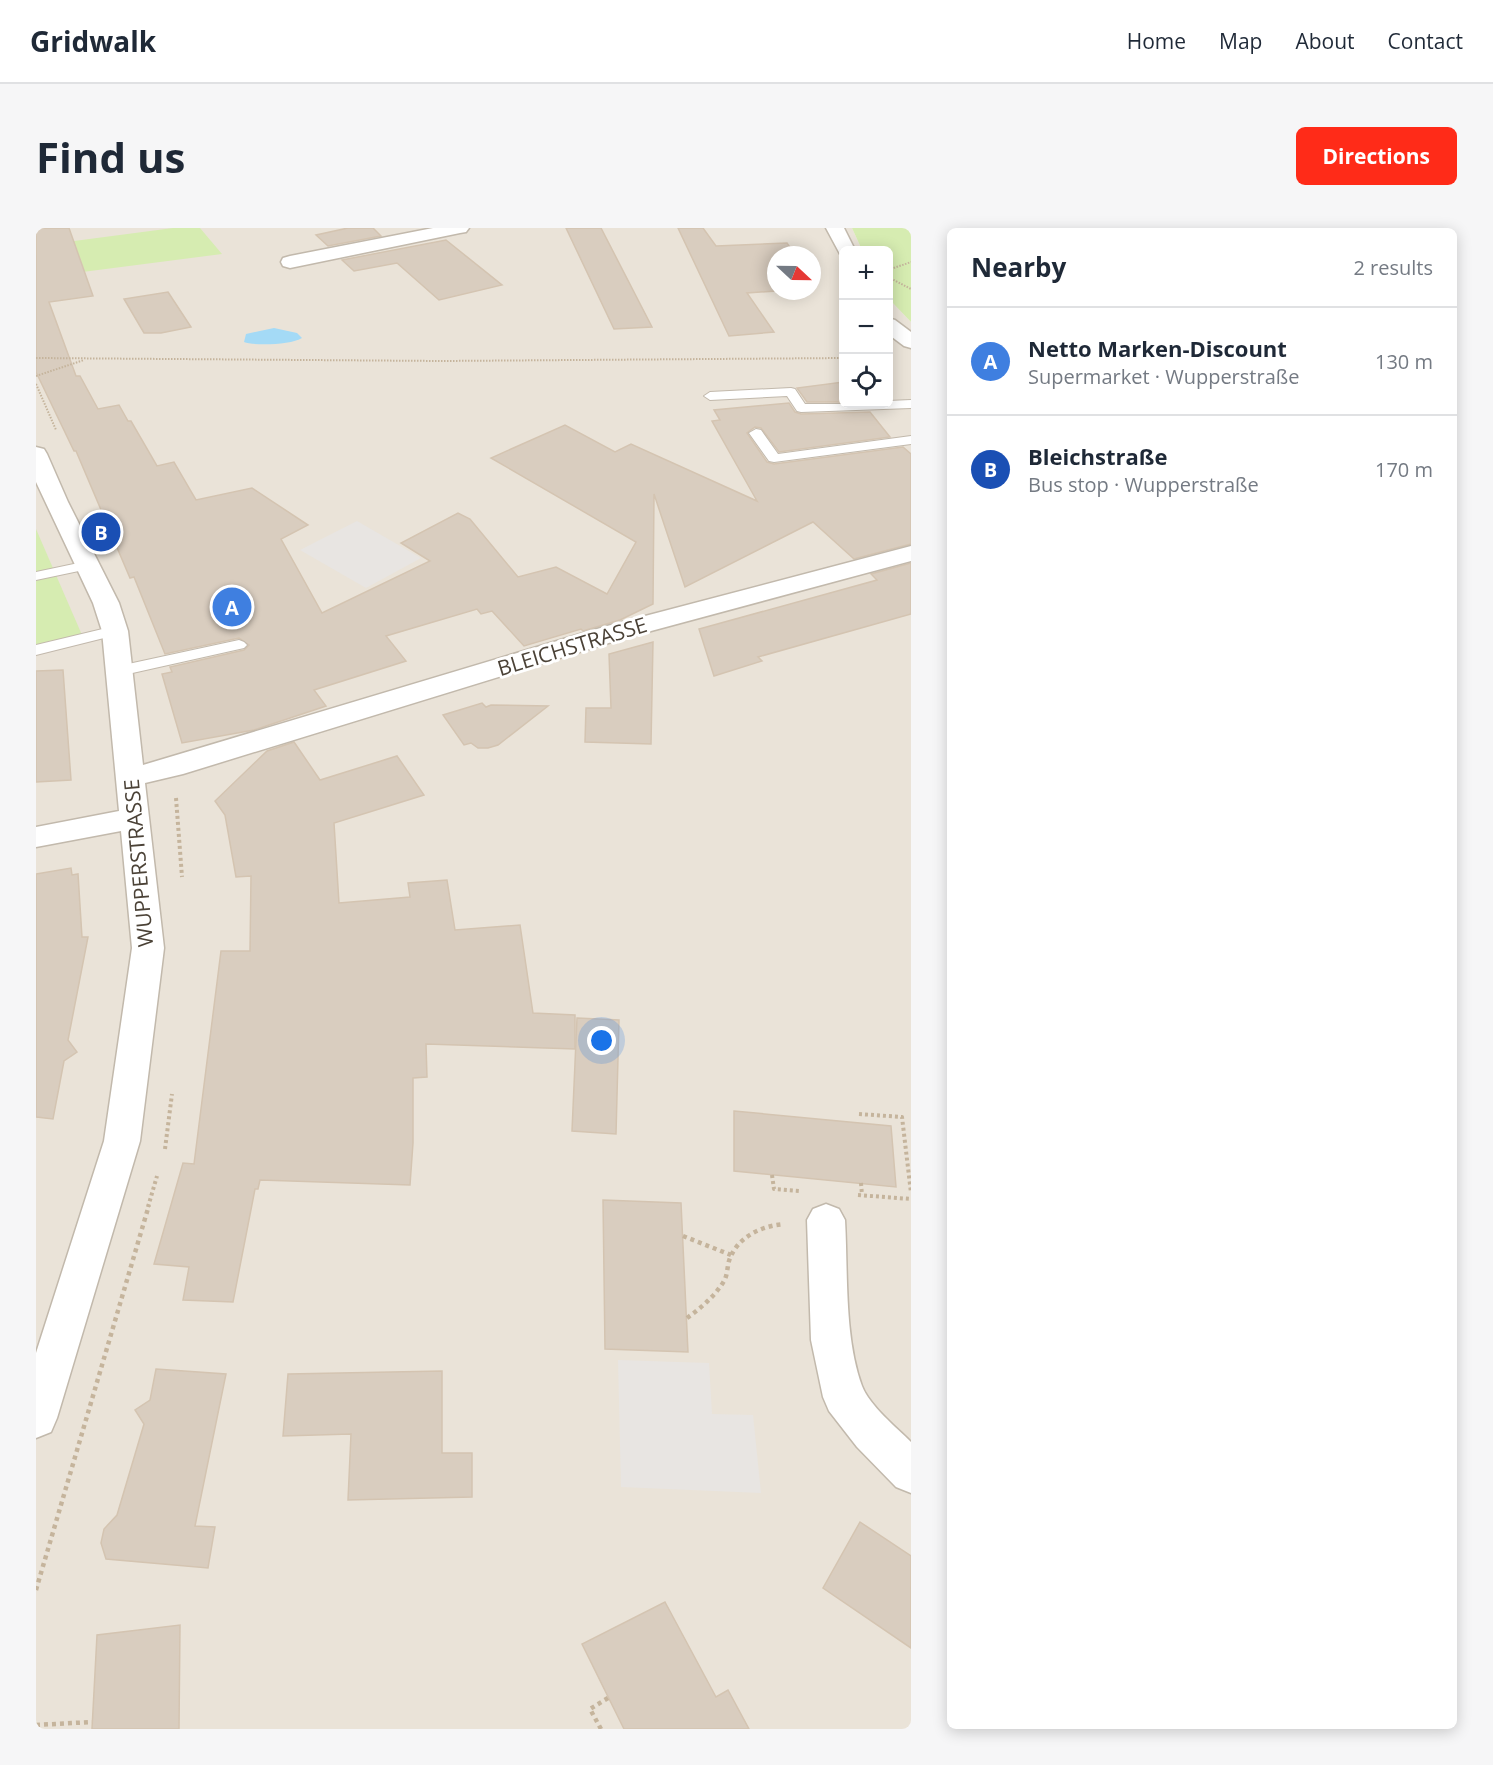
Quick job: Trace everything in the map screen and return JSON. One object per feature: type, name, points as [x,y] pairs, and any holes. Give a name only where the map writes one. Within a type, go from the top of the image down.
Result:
[{"type":"street","points":[[290,262],[460,228]]},
{"type":"street","points":[[835,228],[844,246]]},
{"type":"street","points":[[893,328],[911,342]]},
{"type":"street","name":"WUPPERSTRASSE","points":[[36,454],[56,502],[106,603],[115,631],[148,948],[122,1141],[36,1418]]},
{"type":"street","name":"BLEICHSTRASSE","points":[[130,777],[173,767],[626,629],[911,553]]},
{"type":"street","points":[[36,837],[136,818]]},
{"type":"street","points":[[823,1212],[831,1340],[844,1397],[872,1433],[911,1472]]},
{"type":"lane","points":[[711,396],[791,392],[801,408],[911,404]]},
{"type":"lane","points":[[756,433],[774,458],[911,440]]},
{"type":"lane","points":[[36,576],[88,566]]},
{"type":"lane","points":[[36,650],[115,631]]},
{"type":"lane","points":[[119,670],[239,645]]},
{"type":"path","points":[[893,268],[910,263]]},
{"type":"path","points":[[893,280],[911,289]]},
{"type":"path","points":[[36,358],[442,361],[839,358]]},
{"type":"path","points":[[36,376],[87,359]]},
{"type":"path","points":[[859,1114],[902,1117],[911,1193]]},
{"type":"path","points":[[772,1175],[774,1189],[800,1191]]},
{"type":"path","points":[[861,1183],[862,1195]]},
{"type":"path","points":[[687,1318],[702,1308],[724,1281],[731,1255],[740,1241],[768,1225],[823,1212],[862,1195],[911,1199]]},
{"type":"path","points":[[683,1236],[731,1255]]},
{"type":"path","points":[[601,1729],[590,1709],[608,1698]]},
{"type":"path","points":[[36,1725],[92,1722]]},
{"type":"shaded area","points":[[36,228],[852,228],[860,246],[839,246],[839,408],[893,408],[893,303],[911,322],[911,1729],[36,1729]]},
{"type":"shaded area","points":[[357,521],[421,558],[366,588],[300,550]]},
{"type":"shaded area","points":[[618,1360],[709,1363],[712,1414],[753,1415],[761,1493],[621,1487]]},
{"type":"green space","points":[[173,228],[200,228],[222,254],[36,278],[36,246]]},
{"type":"green space","points":[[852,228],[911,228],[911,322],[893,303],[893,246],[860,246]]},
{"type":"green space","points":[[36,529],[82,635],[36,646]]},
{"type":"water","points":[[274,328],[297,333],[302,338],[273,344],[244,342],[246,334]]},
{"type":"building","points":[[36,228],[69,228],[93,296],[49,302],[76,376],[80,376],[98,409],[119,405],[157,466],[174,462],[196,500],[252,488],[308,525],[281,539],[322,613],[430,561],[401,543],[458,513],[470,519],[518,577],[556,567],[607,594],[636,542],[491,458],[565,425],[615,452],[631,444],[757,501],[712,421],[720,420],[714,410],[789,403],[795,412],[801,414],[870,412],[890,437],[779,452],[761,428],[755,427],[747,433],[767,462],[774,464],[903,447],[911,454],[911,544],[854,559],[813,522],[685,587],[654,494],[653,604],[620,620],[524,646],[492,611],[481,614],[477,609],[386,636],[406,661],[314,690],[326,706],[254,730],[182,743],[162,674],[172,672],[170,667],[244,650],[249,645],[239,638],[165,654],[134,577],[130,578],[76,451],[36,372]]},
{"type":"building","points":[[348,228],[373,228],[381,236],[328,246],[316,235]]},
{"type":"building","points":[[566,228],[601,228],[652,327],[614,329]]},
{"type":"building","points":[[678,228],[703,228],[716,246],[787,243],[789,246],[767,246],[767,292],[747,293],[774,332],[729,336]]},
{"type":"building","points":[[446,240],[502,285],[439,300],[397,263],[354,271],[342,260]]},
{"type":"building","points":[[168,292],[191,327],[161,333],[144,333],[124,299]]},
{"type":"building","points":[[839,383],[839,402],[807,402],[797,388]]},
{"type":"building","points":[[911,563],[911,614],[758,657],[762,661],[714,676],[699,629],[877,580],[871,574]]},
{"type":"building","points":[[653,642],[651,744],[585,742],[586,708],[611,708],[609,654]]},
{"type":"building","points":[[63,670],[71,780],[36,782],[36,671]]},
{"type":"building","points":[[482,703],[486,707],[491,705],[548,706],[498,745],[478,748],[471,743],[464,745],[443,715]]},
{"type":"building","points":[[294,742],[320,780],[397,756],[424,795],[334,823],[339,903],[410,897],[408,883],[447,880],[455,930],[520,925],[533,1013],[575,1015],[575,1049],[426,1044],[427,1077],[413,1078],[413,1143],[410,1185],[260,1180],[258,1189],[255,1189],[233,1302],[183,1300],[189,1267],[154,1264],[183,1163],[194,1164],[221,951],[250,951],[251,876],[236,877],[225,815],[215,801],[267,751]]},
{"type":"building","points":[[71,868],[72,875],[78,874],[82,937],[88,937],[68,1040],[77,1052],[64,1061],[53,1119],[36,1117],[36,874]]},
{"type":"building","points":[[577,1018],[619,1020],[616,1134],[572,1131]]},
{"type":"building","points":[[734,1111],[891,1126],[896,1187],[734,1171]]},
{"type":"building","points":[[603,1200],[681,1203],[688,1352],[605,1349]]},
{"type":"building","points":[[156,1369],[226,1374],[195,1526],[215,1527],[208,1568],[106,1559],[101,1543],[104,1529],[117,1515],[144,1424],[135,1410],[150,1400]]},
{"type":"building","points":[[442,1371],[442,1453],[472,1453],[472,1497],[348,1500],[351,1434],[283,1436],[288,1374]]},
{"type":"building","points":[[860,1522],[911,1556],[911,1648],[823,1588]]},
{"type":"building","points":[[665,1602],[716,1697],[728,1690],[749,1729],[624,1729],[582,1644]]},
{"type":"building","points":[[180,1625],[179,1729],[92,1729],[97,1635]]},
{"type":"place","name":"Bleichstraße","points":[[101,532]]},
{"type":"place","name":"Netto Marken-Discount","points":[[232,607]]}]
